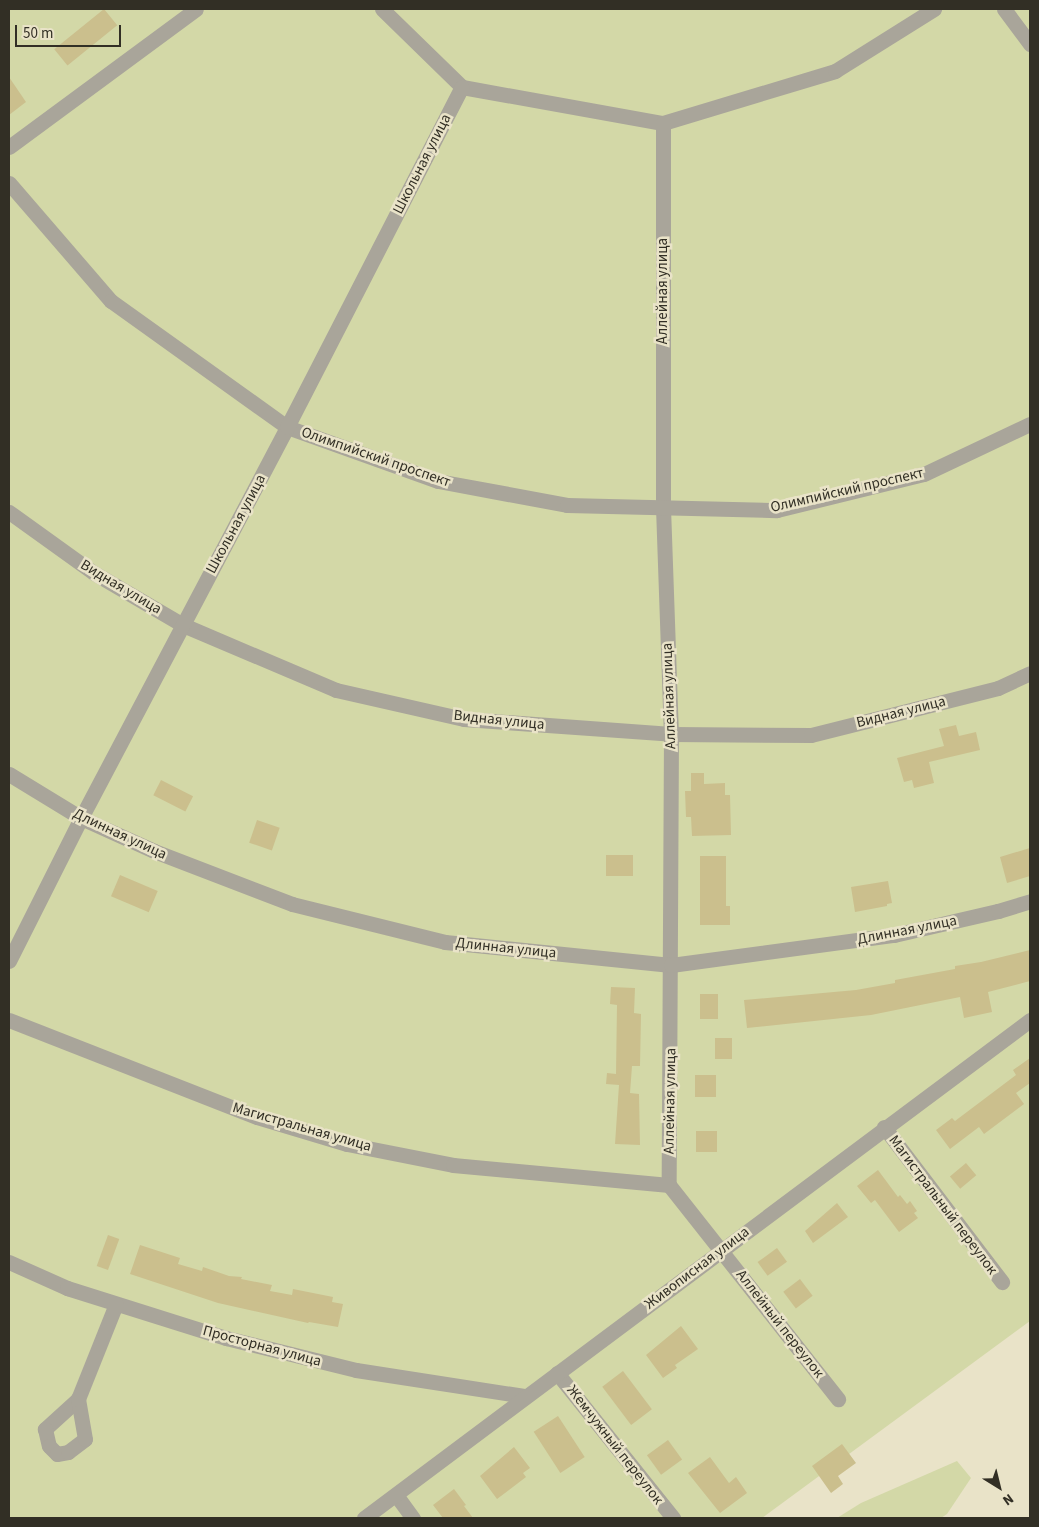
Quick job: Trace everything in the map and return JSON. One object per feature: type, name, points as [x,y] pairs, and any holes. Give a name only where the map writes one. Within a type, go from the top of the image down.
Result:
[{"type":"street","points":[[9,147],[196,9]]},
{"type":"street","points":[[382,9],[462,86],[662,124],[835,71],[934,9]]},
{"type":"street","points":[[1004,9],[1030,44]]},
{"type":"street","name":"Школьная улица","points":[[9,961],[80,818],[287,427],[462,86]]},
{"type":"street","name":"Аллейная улица","points":[[662,124],[663,507],[671,734],[669,1185]]},
{"type":"street","name":"Олимпийский проспект","points":[[9,183],[110,301],[287,427],[438,480],[567,505],[776,510],[924,474],[1030,424]]},
{"type":"street","name":"Видная улица","points":[[9,512],[94,573],[183,625],[336,690],[455,717],[671,734],[812,735],[998,688],[1030,673]]},
{"type":"street","name":"Длинная улица","points":[[9,774],[80,818],[154,851],[292,904],[445,942],[671,964],[894,935],[998,911],[1030,901]]},
{"type":"street","name":"Магистральная улица","points":[[9,1020],[257,1117],[348,1144],[453,1165],[669,1185]]},
{"type":"street","name":"Живописная улица","points":[[364,1518],[524,1396],[1030,1020]]},
{"type":"street","name":"Магистральный переулок","points":[[884,1127],[1002,1282]]},
{"type":"street","points":[[669,1185],[722,1250]]},
{"type":"street","name":"Аллейный переулок","points":[[722,1250],[838,1399]]},
{"type":"street","name":"Просторная улица","points":[[9,1262],[66,1288],[226,1338],[356,1370],[524,1396]]},
{"type":"street","points":[[78,1399],[116,1304]]},
{"type":"street","name":"Жемчужный переулок","points":[[557,1373],[672,1518]]},
{"type":"street","points":[[396,1495],[413,1518]]},
{"type":"green space","points":[[9,9],[1030,9],[1030,1321],[762,1518],[9,1518]]},
{"type":"green space","points":[[957,1461],[971,1478],[947,1514],[941,1518],[837,1518],[861,1503]]},
{"type":"building","points":[[104,9],[117,25],[67,66],[54,49]]},
{"type":"building","points":[[9,77],[26,102],[9,115]]},
{"type":"building","points":[[956,725],[959,736],[976,732],[980,750],[929,762],[934,783],[914,788],[912,780],[904,782],[897,758],[944,746],[939,729]]},
{"type":"building","points":[[691,773],[704,773],[704,784],[725,783],[725,795],[730,795],[731,835],[692,836],[691,817],[686,817],[685,791],[691,791]]},
{"type":"building","points":[[161,780],[193,796],[185,811],[153,795]]},
{"type":"building","points":[[257,820],[280,828],[272,851],[249,843]]},
{"type":"building","points":[[1030,848],[1030,876],[1007,883],[1000,857]]},
{"type":"building","points":[[606,855],[633,855],[633,876],[606,876]]},
{"type":"building","points":[[700,856],[726,856],[726,906],[730,906],[730,925],[700,925]]},
{"type":"building","points":[[120,875],[158,891],[149,912],[111,896]]},
{"type":"building","points":[[888,881],[892,903],[887,904],[887,906],[855,912],[851,887]]},
{"type":"building","points":[[1030,950],[1030,981],[988,992],[992,1012],[964,1018],[960,997],[871,1015],[747,1028],[744,1000],[856,990],[895,983],[895,980],[955,969],[955,966],[981,962]]},
{"type":"building","points":[[611,987],[635,988],[634,1013],[641,1014],[640,1066],[632,1066],[630,1093],[639,1094],[640,1145],[615,1144],[619,1085],[606,1084],[607,1073],[616,1074],[617,1005],[610,1004]]},
{"type":"building","points":[[700,994],[718,994],[718,1019],[700,1019]]},
{"type":"building","points":[[715,1038],[732,1038],[732,1059],[715,1059]]},
{"type":"building","points":[[1030,1058],[1030,1083],[1016,1093],[1024,1104],[984,1134],[979,1127],[950,1149],[936,1130],[952,1118],[955,1121],[1016,1075],[1013,1070]]},
{"type":"building","points":[[695,1075],[716,1075],[716,1097],[695,1097]]},
{"type":"building","points":[[696,1131],[717,1131],[717,1152],[696,1152]]},
{"type":"building","points":[[966,1163],[976,1175],[960,1189],[950,1176]]},
{"type":"building","points":[[878,1170],[898,1197],[900,1195],[907,1204],[910,1201],[917,1211],[914,1213],[918,1218],[899,1232],[875,1200],[871,1203],[857,1186]]},
{"type":"building","points":[[837,1203],[848,1217],[813,1243],[805,1231]]},
{"type":"building","points":[[108,1235],[119,1239],[108,1270],[97,1266]]},
{"type":"building","points":[[140,1245],[180,1258],[178,1264],[202,1271],[203,1267],[229,1276],[242,1277],[241,1279],[272,1285],[270,1291],[292,1295],[293,1289],[333,1297],[332,1302],[343,1304],[338,1327],[308,1323],[218,1303],[130,1274]]},
{"type":"building","points":[[777,1248],[787,1262],[768,1276],[758,1262]]},
{"type":"building","points":[[800,1279],[813,1296],[796,1308],[783,1292]]},
{"type":"building","points":[[681,1326],[698,1349],[675,1365],[677,1368],[663,1378],[646,1355]]},
{"type":"building","points":[[623,1371],[652,1409],[631,1425],[602,1387]]},
{"type":"building","points":[[558,1416],[585,1457],[560,1473],[534,1432]]},
{"type":"building","points":[[668,1440],[682,1459],[661,1475],[647,1455]]},
{"type":"building","points":[[842,1444],[856,1463],[838,1476],[843,1484],[831,1493],[812,1466]]},
{"type":"building","points":[[514,1447],[530,1468],[523,1473],[526,1477],[497,1499],[480,1476]]},
{"type":"building","points":[[710,1457],[729,1483],[736,1477],[747,1493],[720,1513],[688,1473]]},
{"type":"building","points":[[454,1489],[473,1518],[443,1518],[433,1505]]}]
